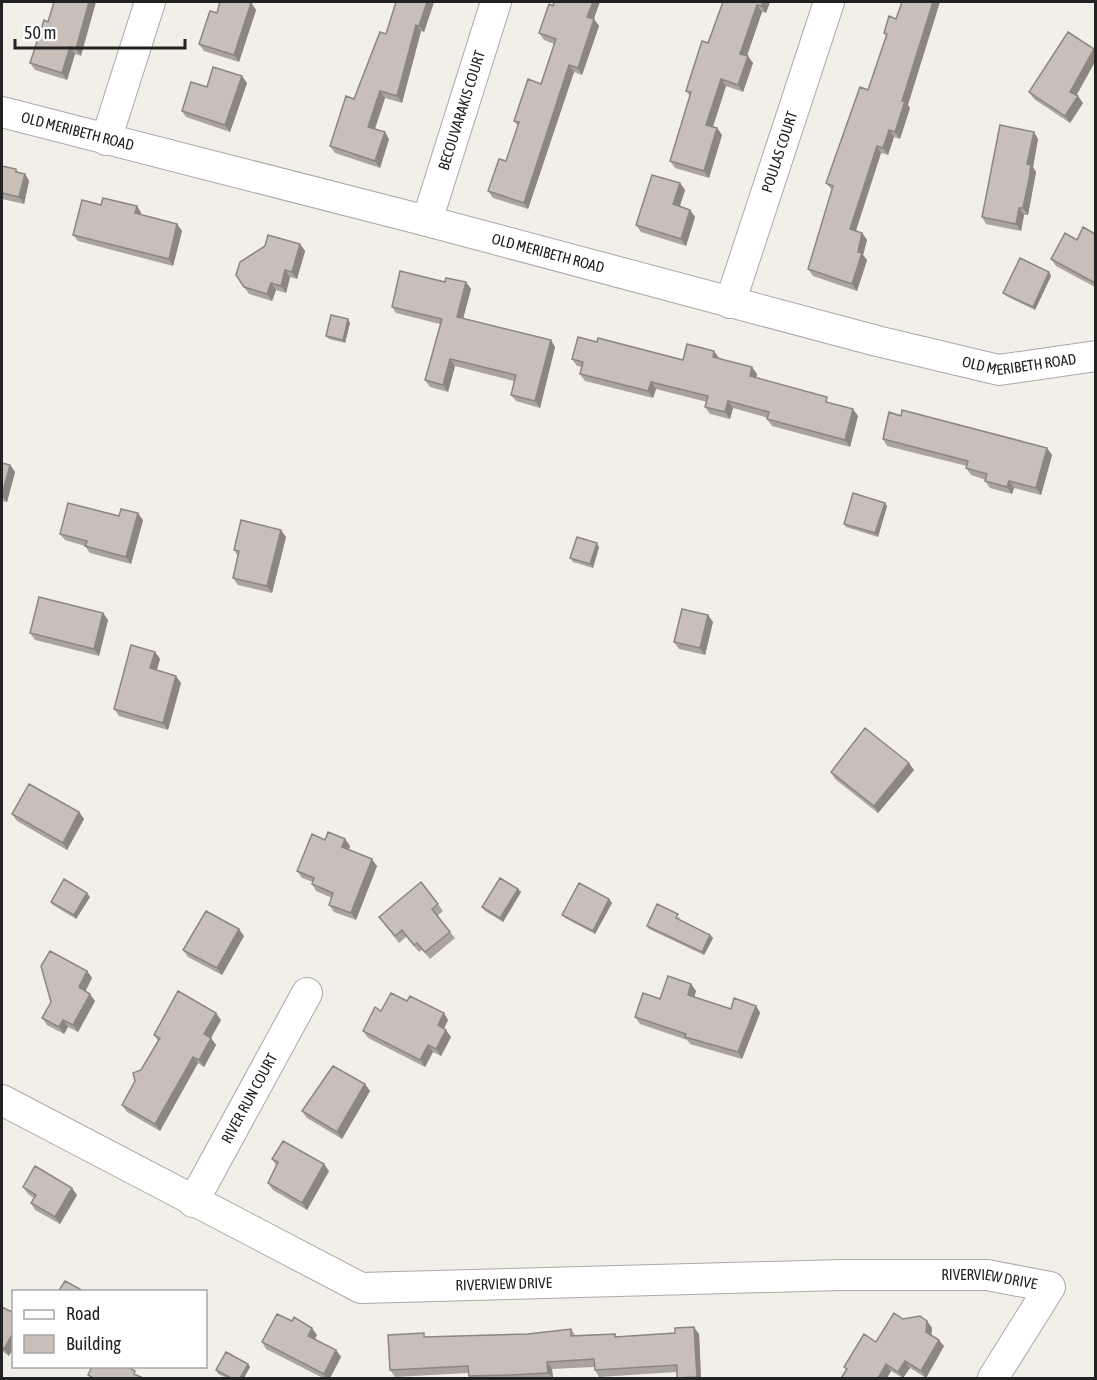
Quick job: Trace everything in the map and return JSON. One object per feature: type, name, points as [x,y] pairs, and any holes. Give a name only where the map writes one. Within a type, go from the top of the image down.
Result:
[{"type":"street","points":[[106,140],[150,2]]},
{"type":"street","name":"BECOUVARAKIS COURT","points":[[427,220],[496,2]]},
{"type":"street","name":"POULAS COURT","points":[[730,303],[829,2]]},
{"type":"street","name":"OLD MERIBETH ROAD","points":[[2,112],[427,220],[730,303],[999,370],[1095,356]]},
{"type":"street","name":"RIVER RUN COURT","points":[[193,1202],[307,993]]},
{"type":"street","name":"RIVERVIEW DRIVE","points":[[2,1100],[361,1288],[841,1275],[987,1275],[1050,1287],[993,1378]]},
{"type":"building","points":[[54,2],[89,2],[76,49],[70,47],[62,73],[30,63],[44,20],[48,22]]},
{"type":"building","points":[[220,2],[251,3],[234,55],[199,44],[210,11],[217,13]]},
{"type":"building","points":[[396,2],[427,2],[419,26],[416,25],[397,96],[380,91],[368,127],[385,132],[375,161],[330,146],[346,96],[354,99],[380,32],[386,34]]},
{"type":"building","points":[[554,2],[593,2],[587,17],[594,19],[578,68],[569,65],[524,203],[488,191],[499,159],[506,161],[519,122],[514,121],[528,79],[541,84],[556,39],[539,33],[549,4],[553,6]]},
{"type":"building","points":[[723,2],[763,2],[761,6],[757,5],[740,54],[748,56],[738,85],[721,79],[706,125],[717,128],[704,171],[670,161],[691,92],[686,91],[702,41],[708,43]]},
{"type":"building","points":[[902,2],[933,2],[902,101],[905,101],[895,132],[889,130],[883,148],[877,146],[850,229],[862,233],[858,252],[862,253],[852,284],[808,269],[833,186],[826,183],[860,87],[868,90],[887,34],[884,33],[889,16],[896,19]]},
{"type":"building","points":[[1068,32],[1094,49],[1070,92],[1078,96],[1065,116],[1029,92]]},
{"type":"building","points":[[213,67],[242,76],[225,125],[182,111],[191,82],[207,87]]},
{"type":"building","points":[[1000,125],[1034,132],[1027,164],[1031,165],[1029,179],[1023,208],[1019,208],[1016,224],[982,217]]},
{"type":"building","points":[[2,166],[25,174],[19,197],[2,193]]},
{"type":"building","points":[[652,175],[680,183],[673,204],[690,210],[681,239],[636,225]]},
{"type":"building","points":[[103,198],[137,206],[135,213],[177,224],[169,259],[73,235],[82,200],[101,205]]},
{"type":"building","points":[[1083,227],[1095,234],[1095,283],[1051,259],[1065,233],[1077,240]]},
{"type":"building","points":[[268,235],[300,244],[292,272],[285,270],[281,286],[271,283],[267,294],[244,287],[236,275],[240,262],[265,246]]},
{"type":"building","points":[[1020,258],[1049,272],[1033,307],[1003,293]]},
{"type":"building","points":[[400,271],[445,282],[446,278],[466,282],[457,317],[551,340],[535,401],[511,395],[516,375],[450,359],[443,385],[425,380],[442,319],[392,307]]},
{"type":"building","points":[[331,315],[348,319],[343,340],[326,336]]},
{"type":"building","points":[[578,337],[597,342],[598,338],[683,360],[687,344],[714,351],[713,357],[752,367],[750,376],[827,397],[826,402],[853,409],[845,440],[767,419],[769,412],[728,401],[725,412],[705,407],[708,396],[651,382],[648,391],[580,374],[583,362],[572,359]]},
{"type":"building","points":[[902,410],[1047,448],[1036,488],[1009,481],[1007,487],[985,481],[987,474],[966,468],[968,461],[883,439],[889,412],[901,416]]},
{"type":"building","points":[[2,463],[10,465],[2,495]]},
{"type":"building","points":[[853,493],[885,503],[875,533],[844,524]]},
{"type":"building","points":[[68,503],[119,516],[121,509],[138,513],[126,557],[85,546],[87,541],[60,534]]},
{"type":"building","points":[[241,520],[281,530],[267,586],[233,578],[239,551],[234,550]]},
{"type":"building","points":[[577,537],[597,543],[590,564],[570,558]]},
{"type":"building","points":[[39,597],[103,613],[94,649],[30,633]]},
{"type":"building","points":[[682,609],[708,615],[700,648],[674,642]]},
{"type":"building","points":[[131,645],[155,652],[150,668],[176,676],[163,723],[114,709]]},
{"type":"building","points":[[865,728],[909,763],[874,806],[831,772]]},
{"type":"building","points":[[29,784],[79,812],[63,843],[12,814]]},
{"type":"building","points":[[328,832],[345,839],[342,847],[372,859],[351,913],[329,905],[333,893],[312,884],[314,878],[297,871],[312,834],[325,840]]},
{"type":"building","points":[[500,878],[518,889],[500,918],[482,907]]},
{"type":"building","points":[[64,879],[87,893],[74,915],[51,902]]},
{"type":"building","points":[[421,882],[438,904],[432,909],[450,932],[425,952],[417,943],[414,945],[402,930],[395,936],[379,917]]},
{"type":"building","points":[[579,883],[609,899],[593,931],[562,915]]},
{"type":"building","points":[[657,904],[678,914],[676,918],[710,935],[702,952],[647,926]]},
{"type":"building","points":[[206,911],[239,929],[217,968],[183,950]]},
{"type":"building","points":[[50,951],[87,971],[79,987],[90,994],[73,1025],[63,1020],[59,1027],[42,1018],[51,1002],[41,966]]},
{"type":"building","points":[[668,976],[691,984],[688,995],[731,1009],[734,998],[756,1006],[738,1052],[685,1037],[686,1034],[635,1017],[643,993],[660,999]]},
{"type":"building","points":[[178,991],[216,1013],[204,1034],[211,1038],[199,1060],[193,1057],[155,1124],[122,1105],[135,1081],[133,1073],[141,1070],[160,1038],[154,1035]]},
{"type":"building","points":[[391,993],[407,1001],[410,996],[444,1013],[438,1025],[446,1030],[436,1049],[428,1045],[420,1060],[363,1031],[375,1007],[381,1011]]},
{"type":"building","points":[[333,1066],[365,1084],[337,1132],[302,1111]]},
{"type":"building","points":[[283,1141],[324,1164],[302,1203],[268,1183],[278,1162],[272,1159]]},
{"type":"building","points":[[35,1166],[72,1188],[55,1217],[31,1203],[36,1195],[23,1187]]},
{"type":"building","points":[[65,1281],[80,1289],[80,1290],[59,1290]]},
{"type":"building","points":[[2,1307],[12,1312],[12,1335],[4,1349],[2,1347]]},
{"type":"building","points":[[894,1313],[903,1319],[920,1316],[927,1321],[926,1332],[939,1340],[921,1371],[905,1361],[898,1372],[886,1364],[878,1378],[841,1378],[847,1369],[844,1367],[864,1334],[876,1342]]},
{"type":"building","points":[[277,1314],[292,1321],[294,1317],[312,1328],[308,1336],[336,1350],[324,1374],[262,1342]]},
{"type":"building","points":[[694,1327],[697,1377],[677,1378],[677,1365],[595,1370],[594,1359],[547,1362],[548,1373],[469,1376],[468,1366],[390,1370],[388,1335],[424,1333],[424,1337],[528,1334],[571,1329],[571,1336],[615,1334],[615,1337],[675,1333],[675,1328]]},
{"type":"building","points":[[226,1352],[248,1364],[240,1378],[231,1378],[216,1370]]},
{"type":"building","points":[[91,1368],[130,1368],[135,1371],[134,1374],[143,1378],[93,1378],[88,1375]]}]
